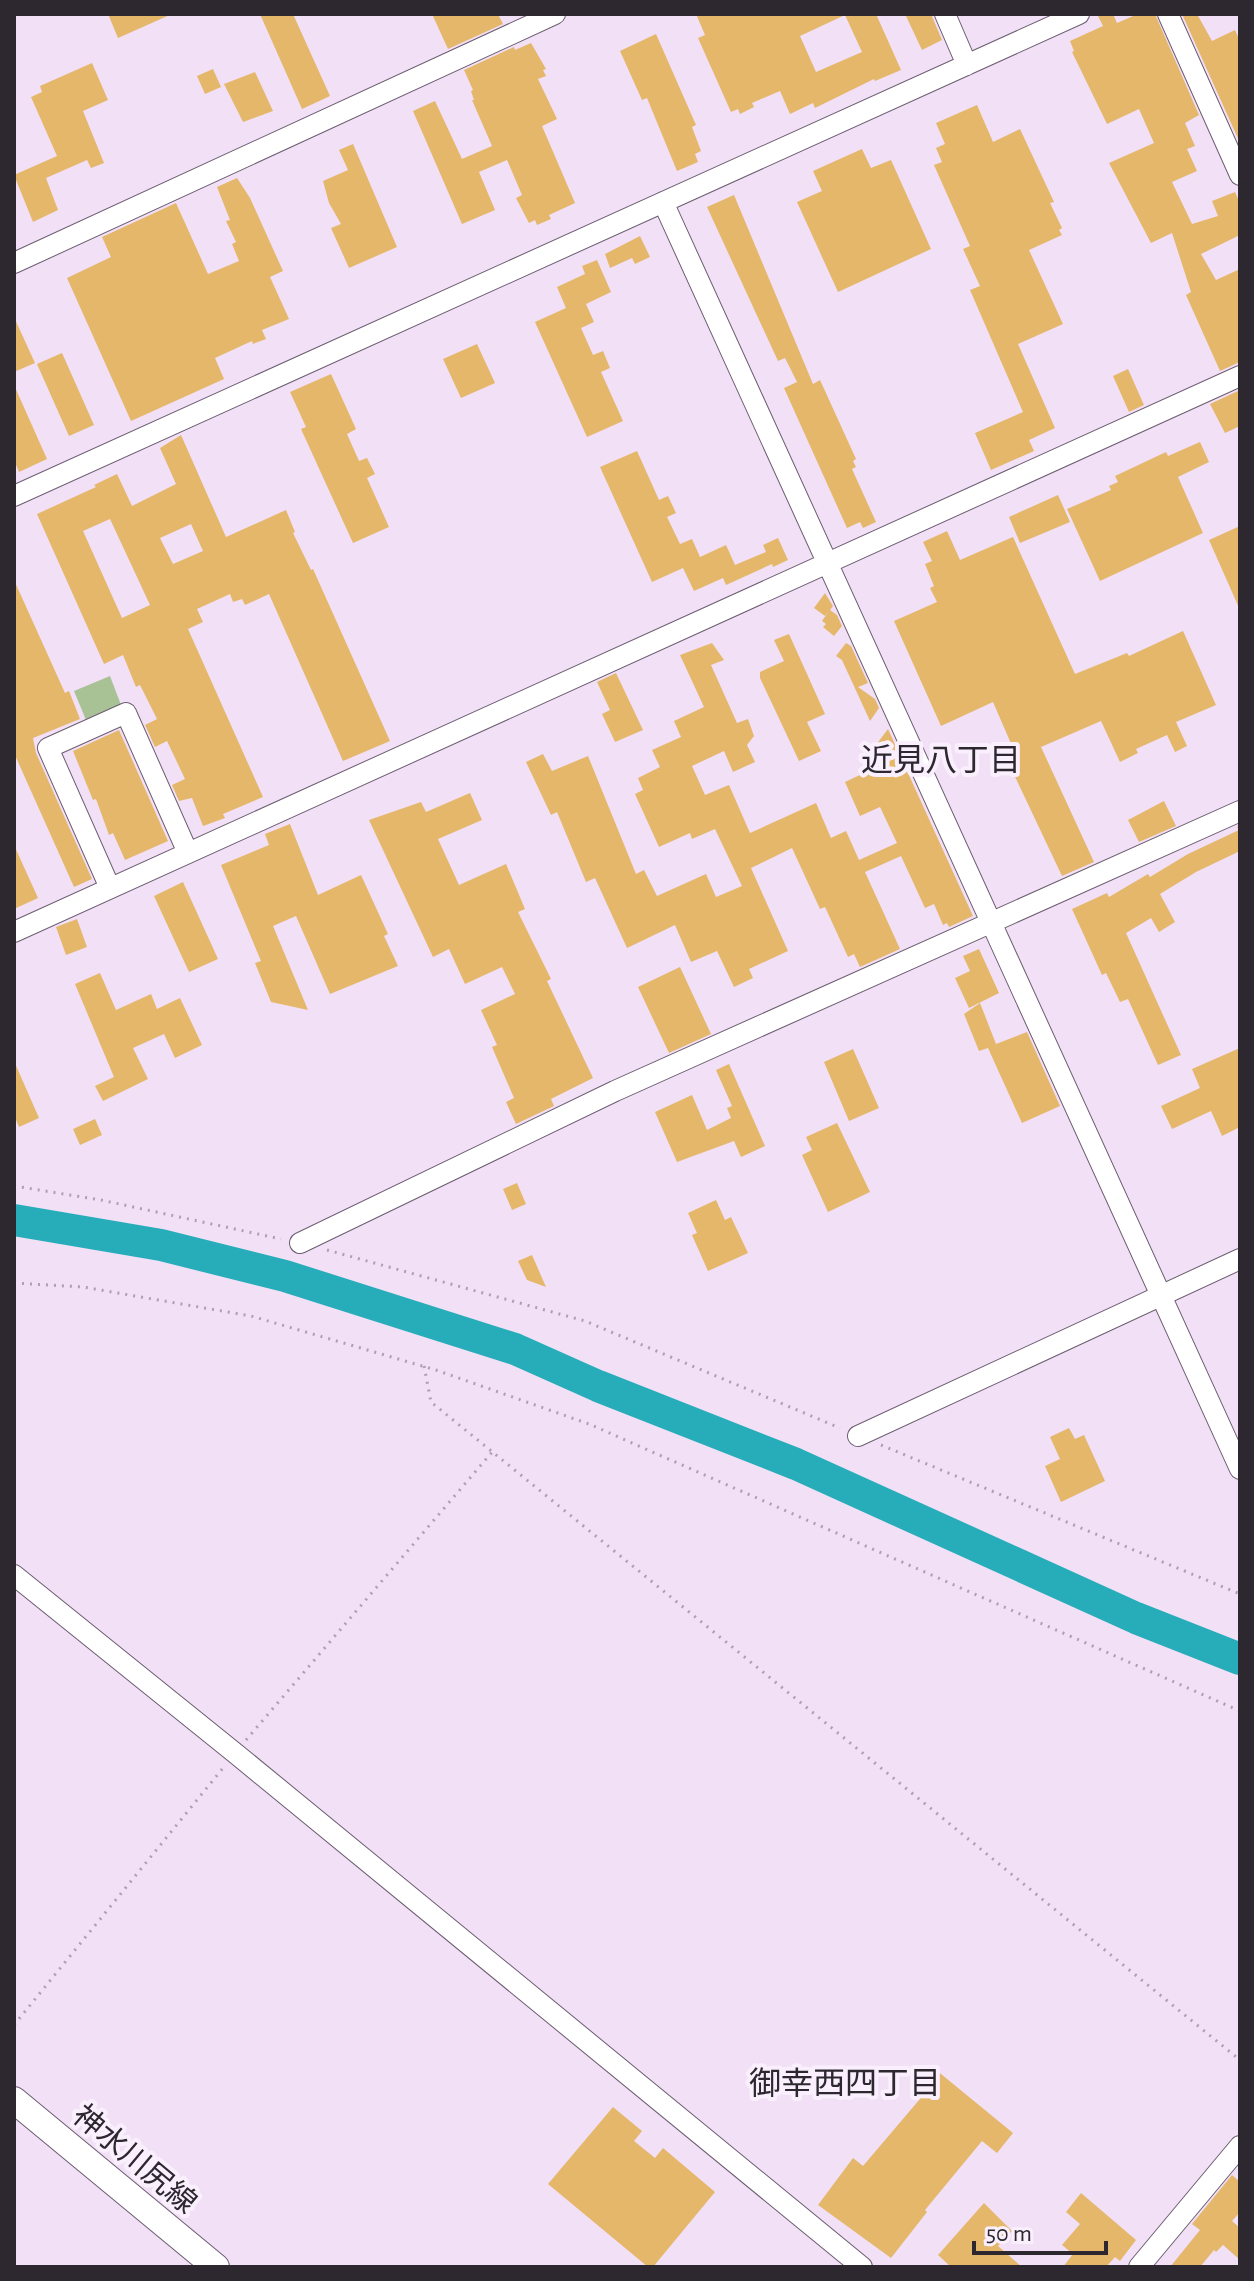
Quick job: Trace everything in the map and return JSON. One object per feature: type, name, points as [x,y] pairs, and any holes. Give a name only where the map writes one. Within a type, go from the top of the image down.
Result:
[{"type":"main road","name":"神水川尻線","points":[[14,2100],[216,2267]]},
{"type":"street","points":[[14,263],[555,14]]},
{"type":"street","points":[[945,14],[967,65]]},
{"type":"street","points":[[14,496],[1079,14]]},
{"type":"street","points":[[1168,14],[1240,175]]},
{"type":"street","points":[[663,202],[1240,1469]]},
{"type":"street","points":[[14,932],[1240,376]]},
{"type":"street","points":[[110,888],[48,748],[126,713],[188,853]]},
{"type":"street","points":[[300,1243],[615,1091],[1240,811]]},
{"type":"street","points":[[858,1436],[1240,1259]]},
{"type":"street","points":[[14,1575],[862,2267]]},
{"type":"street","points":[[1139,2267],[1240,2146]]},
{"type":"path","points":[[14,1186],[101,1200],[300,1243],[585,1321],[1240,1594]]},
{"type":"path","points":[[14,1283],[83,1287],[251,1316],[424,1366],[589,1424],[1240,1711]]},
{"type":"path","points":[[424,1366],[431,1402],[1240,2060]]},
{"type":"path","points":[[14,2025],[235,1753],[493,1451]]},
{"type":"green space","points":[[110,676],[121,705],[86,720],[74,691]]},
{"type":"building","points":[[108,14],[172,14],[118,38]]},
{"type":"building","points":[[260,14],[293,14],[330,96],[302,109]]},
{"type":"building","points":[[432,14],[498,14],[503,24],[448,49]]},
{"type":"building","points":[[696,14],[876,14],[901,70],[874,79],[815,108],[813,103],[790,114],[780,91],[752,103],[754,107],[740,114],[738,109],[731,112],[698,38],[705,35]],"holes":[[[845,15],[862,52],[816,72],[800,36]]]},
{"type":"building","points":[[905,14],[931,14],[942,40],[922,50]]},
{"type":"building","points":[[1097,14],[1113,14],[1117,23],[1138,14],[1155,14],[1199,115],[1185,123],[1195,146],[1187,149],[1197,171],[1172,182],[1192,224],[1218,216],[1212,201],[1235,192],[1240,203],[1240,235],[1201,254],[1216,280],[1240,269],[1240,362],[1220,371],[1186,295],[1191,292],[1172,233],[1151,243],[1109,163],[1154,143],[1139,109],[1107,124],[1072,52],[1070,41],[1103,26]]},
{"type":"building","points":[[1182,14],[1197,14],[1212,41],[1235,30],[1240,41],[1240,143]]},
{"type":"building","points":[[656,34],[696,125],[692,127],[701,151],[695,154],[698,162],[677,171],[647,98],[642,100],[620,51]]},
{"type":"building","points":[[531,43],[546,69],[543,70],[546,76],[538,79],[557,119],[542,126],[575,203],[549,215],[551,219],[537,225],[535,220],[529,223],[516,198],[522,195],[507,160],[479,172],[495,210],[462,224],[413,111],[435,101],[462,159],[492,146],[472,100],[473,90],[464,70],[514,47],[515,50]]},
{"type":"building","points":[[92,63],[108,100],[83,111],[104,163],[91,168],[87,160],[46,178],[58,210],[33,222],[14,175],[57,156],[31,97],[42,92],[40,86]]},
{"type":"building","points":[[213,69],[221,87],[205,94],[197,76]]},
{"type":"building","points":[[255,72],[273,111],[243,122],[224,84]]},
{"type":"building","points":[[977,105],[993,142],[1020,129],[1054,202],[1050,203],[1062,228],[1059,230],[1062,235],[1029,250],[1063,324],[1018,344],[1055,428],[1029,440],[1034,451],[991,470],[975,433],[1023,412],[970,290],[980,286],[963,249],[970,246],[934,165],[942,162],[936,148],[945,144],[936,123]]},
{"type":"building","points":[[353,144],[397,247],[349,268],[331,228],[341,224],[329,203],[323,181],[348,170],[339,150]]},
{"type":"building","points":[[862,149],[871,168],[891,160],[931,249],[838,292],[797,202],[822,191],[813,171]]},
{"type":"building","points":[[237,178],[250,198],[283,271],[270,277],[289,319],[262,330],[266,339],[253,344],[252,341],[215,358],[224,379],[131,421],[67,278],[111,257],[102,237],[176,203],[208,274],[239,261],[232,244],[236,242],[226,221],[230,220],[217,187]]},
{"type":"building","points":[[734,195],[813,384],[820,380],[856,459],[853,461],[856,467],[852,469],[876,522],[863,528],[860,522],[847,528],[784,388],[797,382],[785,358],[778,361],[707,207]]},
{"type":"building","points":[[640,236],[650,257],[635,264],[632,258],[610,268],[605,254]]},
{"type":"building","points":[[597,260],[611,292],[586,304],[594,322],[581,328],[593,355],[603,351],[610,368],[601,372],[623,421],[587,437],[535,322],[566,308],[557,287],[585,274],[582,266]]},
{"type":"building","points":[[14,317],[35,363],[14,372]]},
{"type":"building","points":[[477,344],[495,383],[461,398],[443,359]]},
{"type":"building","points":[[62,353],[94,425],[69,436],[37,364]]},
{"type":"building","points":[[1128,369],[1144,405],[1129,412],[1113,376]]},
{"type":"building","points":[[331,374],[356,429],[347,434],[359,461],[367,458],[375,474],[367,478],[389,527],[353,543],[301,429],[306,427],[290,392]]},
{"type":"building","points":[[14,385],[47,459],[19,472],[14,460]]},
{"type":"building","points":[[1240,390],[1240,426],[1225,433],[1210,404]]},
{"type":"building","points":[[181,435],[226,537],[286,510],[293,533],[313,569],[390,741],[343,761],[269,594],[245,605],[242,599],[233,602],[230,594],[197,609],[203,622],[188,629],[263,797],[203,826],[192,798],[179,801],[172,785],[185,779],[167,741],[155,747],[145,725],[157,719],[140,685],[136,687],[123,655],[104,664],[37,514],[117,474],[132,506],[176,484],[160,448]],"holes":[[[110,519],[150,605],[122,618],[83,531]],[[191,524],[203,551],[173,564],[160,538]]]},
{"type":"building","points":[[1200,442],[1209,462],[1178,477],[1203,533],[1100,581],[1067,509],[1111,490],[1109,486],[1118,482],[1115,476],[1166,452],[1168,456]]},
{"type":"building","points":[[637,451],[659,500],[668,496],[676,513],[667,517],[680,544],[692,539],[700,557],[726,545],[735,565],[766,552],[763,545],[778,538],[788,560],[726,585],[723,578],[694,591],[683,568],[652,582],[600,467]]},
{"type":"building","points":[[1058,495],[1070,522],[1020,543],[1009,517]]},
{"type":"building","points":[[1240,526],[1240,610],[1209,540]]},
{"type":"building","points":[[947,531],[960,560],[1013,537],[1075,674],[1127,653],[1129,656],[1183,631],[1216,705],[1176,722],[1187,746],[1175,752],[1167,735],[1136,749],[1138,753],[1120,762],[1101,721],[1041,747],[1094,862],[1062,876],[1010,766],[1019,762],[993,702],[941,726],[894,621],[937,602],[930,588],[934,586],[925,564],[932,561],[923,542]]},
{"type":"building","points":[[14,580],[80,719],[33,738],[36,753],[92,879],[74,887],[14,753]]},
{"type":"building","points":[[825,593],[833,606],[830,610],[837,615],[842,626],[834,636],[823,627],[826,624],[822,621],[829,611],[825,616],[814,608]]},
{"type":"building","points":[[789,634],[825,714],[807,722],[821,751],[799,761],[760,678],[760,672],[784,661],[774,640]]},
{"type":"building","points":[[712,643],[724,660],[711,665],[737,723],[748,719],[754,736],[747,745],[755,762],[733,772],[724,751],[692,766],[705,795],[729,785],[750,833],[816,803],[831,838],[846,831],[859,860],[897,843],[880,807],[860,816],[845,782],[894,759],[876,745],[888,729],[973,916],[949,927],[947,923],[943,925],[934,904],[925,908],[901,856],[865,872],[900,949],[860,967],[854,954],[848,957],[825,907],[820,909],[792,848],[751,868],[788,951],[749,969],[753,978],[734,987],[717,951],[691,962],[675,925],[627,948],[595,878],[586,882],[557,812],[551,815],[526,762],[543,754],[552,771],[588,756],[636,874],[644,870],[657,896],[706,874],[716,897],[742,886],[715,829],[692,839],[690,833],[659,847],[635,794],[643,790],[638,778],[660,767],[652,750],[681,737],[674,721],[704,707],[680,655]]},
{"type":"building","points":[[846,643],[851,646],[868,683],[858,687],[875,699],[879,708],[870,721],[842,660],[836,656]]},
{"type":"building","points":[[616,673],[643,730],[615,742],[602,714],[610,710],[597,682]]},
{"type":"building","points":[[119,730],[168,841],[125,860],[113,833],[109,835],[73,751]]},
{"type":"building","points":[[470,793],[482,820],[438,839],[459,885],[506,864],[525,909],[518,912],[551,979],[547,981],[593,1078],[551,1099],[554,1106],[516,1124],[506,1102],[514,1098],[492,1047],[497,1045],[481,1010],[515,994],[502,967],[465,984],[449,949],[433,957],[369,820],[421,802],[426,812]]},
{"type":"building","points":[[1164,801],[1176,826],[1139,842],[1128,820]]},
{"type":"building","points":[[290,824],[318,895],[361,875],[388,934],[384,936],[398,966],[330,994],[296,916],[273,926],[308,1010],[271,1002],[255,963],[261,961],[221,865],[269,845],[265,834]]},
{"type":"building","points":[[1240,825],[1240,851],[1160,894],[1175,922],[1159,932],[1151,918],[1126,933],[1181,1055],[1158,1065],[1128,999],[1120,1002],[1106,973],[1102,975],[1072,909],[1107,893],[1109,897],[1148,874],[1150,877],[1188,854],[1239,830],[1237,827]]},
{"type":"building","points":[[14,845],[38,898],[14,909]]},
{"type":"building","points":[[183,882],[218,959],[189,972],[154,896]]},
{"type":"building","points":[[77,919],[87,947],[66,955],[56,927]]},
{"type":"building","points":[[979,949],[999,993],[969,1008],[955,978],[970,971],[963,956]]},
{"type":"building","points":[[680,967],[711,1034],[669,1053],[638,987]]},
{"type":"building","points":[[100,973],[116,1010],[151,994],[157,1009],[180,998],[202,1045],[175,1058],[164,1034],[133,1048],[148,1079],[103,1101],[95,1086],[114,1077],[75,984]]},
{"type":"building","points":[[980,1003],[996,1044],[1027,1032],[1060,1106],[1022,1123],[988,1048],[979,1051],[964,1014]]},
{"type":"building","points":[[1240,1048],[1240,1127],[1222,1136],[1211,1111],[1172,1129],[1161,1106],[1200,1088],[1192,1069]]},
{"type":"building","points":[[853,1049],[879,1108],[849,1121],[824,1062]]},
{"type":"building","points":[[14,1061],[39,1118],[19,1127],[14,1115]]},
{"type":"building","points":[[729,1064],[765,1146],[741,1157],[734,1141],[677,1162],[655,1112],[692,1095],[707,1130],[731,1118],[727,1108],[732,1106],[716,1070]]},
{"type":"building","points":[[95,1119],[102,1135],[80,1145],[73,1129]]},
{"type":"building","points":[[837,1123],[870,1192],[828,1212],[802,1155],[812,1150],[806,1137]]},
{"type":"building","points":[[517,1183],[526,1204],[512,1210],[503,1189]]},
{"type":"building","points":[[716,1200],[725,1220],[731,1217],[748,1253],[708,1271],[692,1235],[697,1233],[688,1213]]},
{"type":"building","points":[[532,1255],[546,1287],[527,1280],[518,1261]]},
{"type":"building","points":[[1069,1428],[1075,1439],[1084,1435],[1105,1481],[1061,1502],[1045,1466],[1060,1459],[1050,1437]]},
{"type":"building","points":[[930,2065],[1013,2133],[997,2153],[982,2141],[925,2210],[927,2212],[891,2258],[818,2205],[853,2158],[863,2166],[925,2093],[916,2082]]},
{"type":"building","points":[[613,2107],[642,2131],[634,2141],[655,2158],[663,2148],[715,2192],[653,2267],[648,2267],[548,2184]]},
{"type":"building","points":[[1232,2175],[1240,2182],[1240,2212],[1232,2221],[1240,2228],[1240,2260],[1223,2245],[1216,2252],[1214,2250],[1200,2267],[1170,2267],[1200,2230],[1192,2224]]},
{"type":"building","points":[[1081,2193],[1136,2240],[1120,2261],[1115,2257],[1106,2267],[1063,2267],[1073,2254],[1062,2245],[1080,2224],[1066,2212]]},
{"type":"building","points":[[984,2203],[1012,2231],[998,2246],[1022,2267],[951,2267],[938,2255]]},
{"type":"waterway","points":[[14,1220],[161,1245],[285,1276],[515,1349],[598,1386],[796,1464],[1136,1618],[1240,1659]]},
{"type":"district","name":"近見八丁目","points":[[941,760]]},
{"type":"district","name":"御幸西四丁目","points":[[845,2083]]}]
